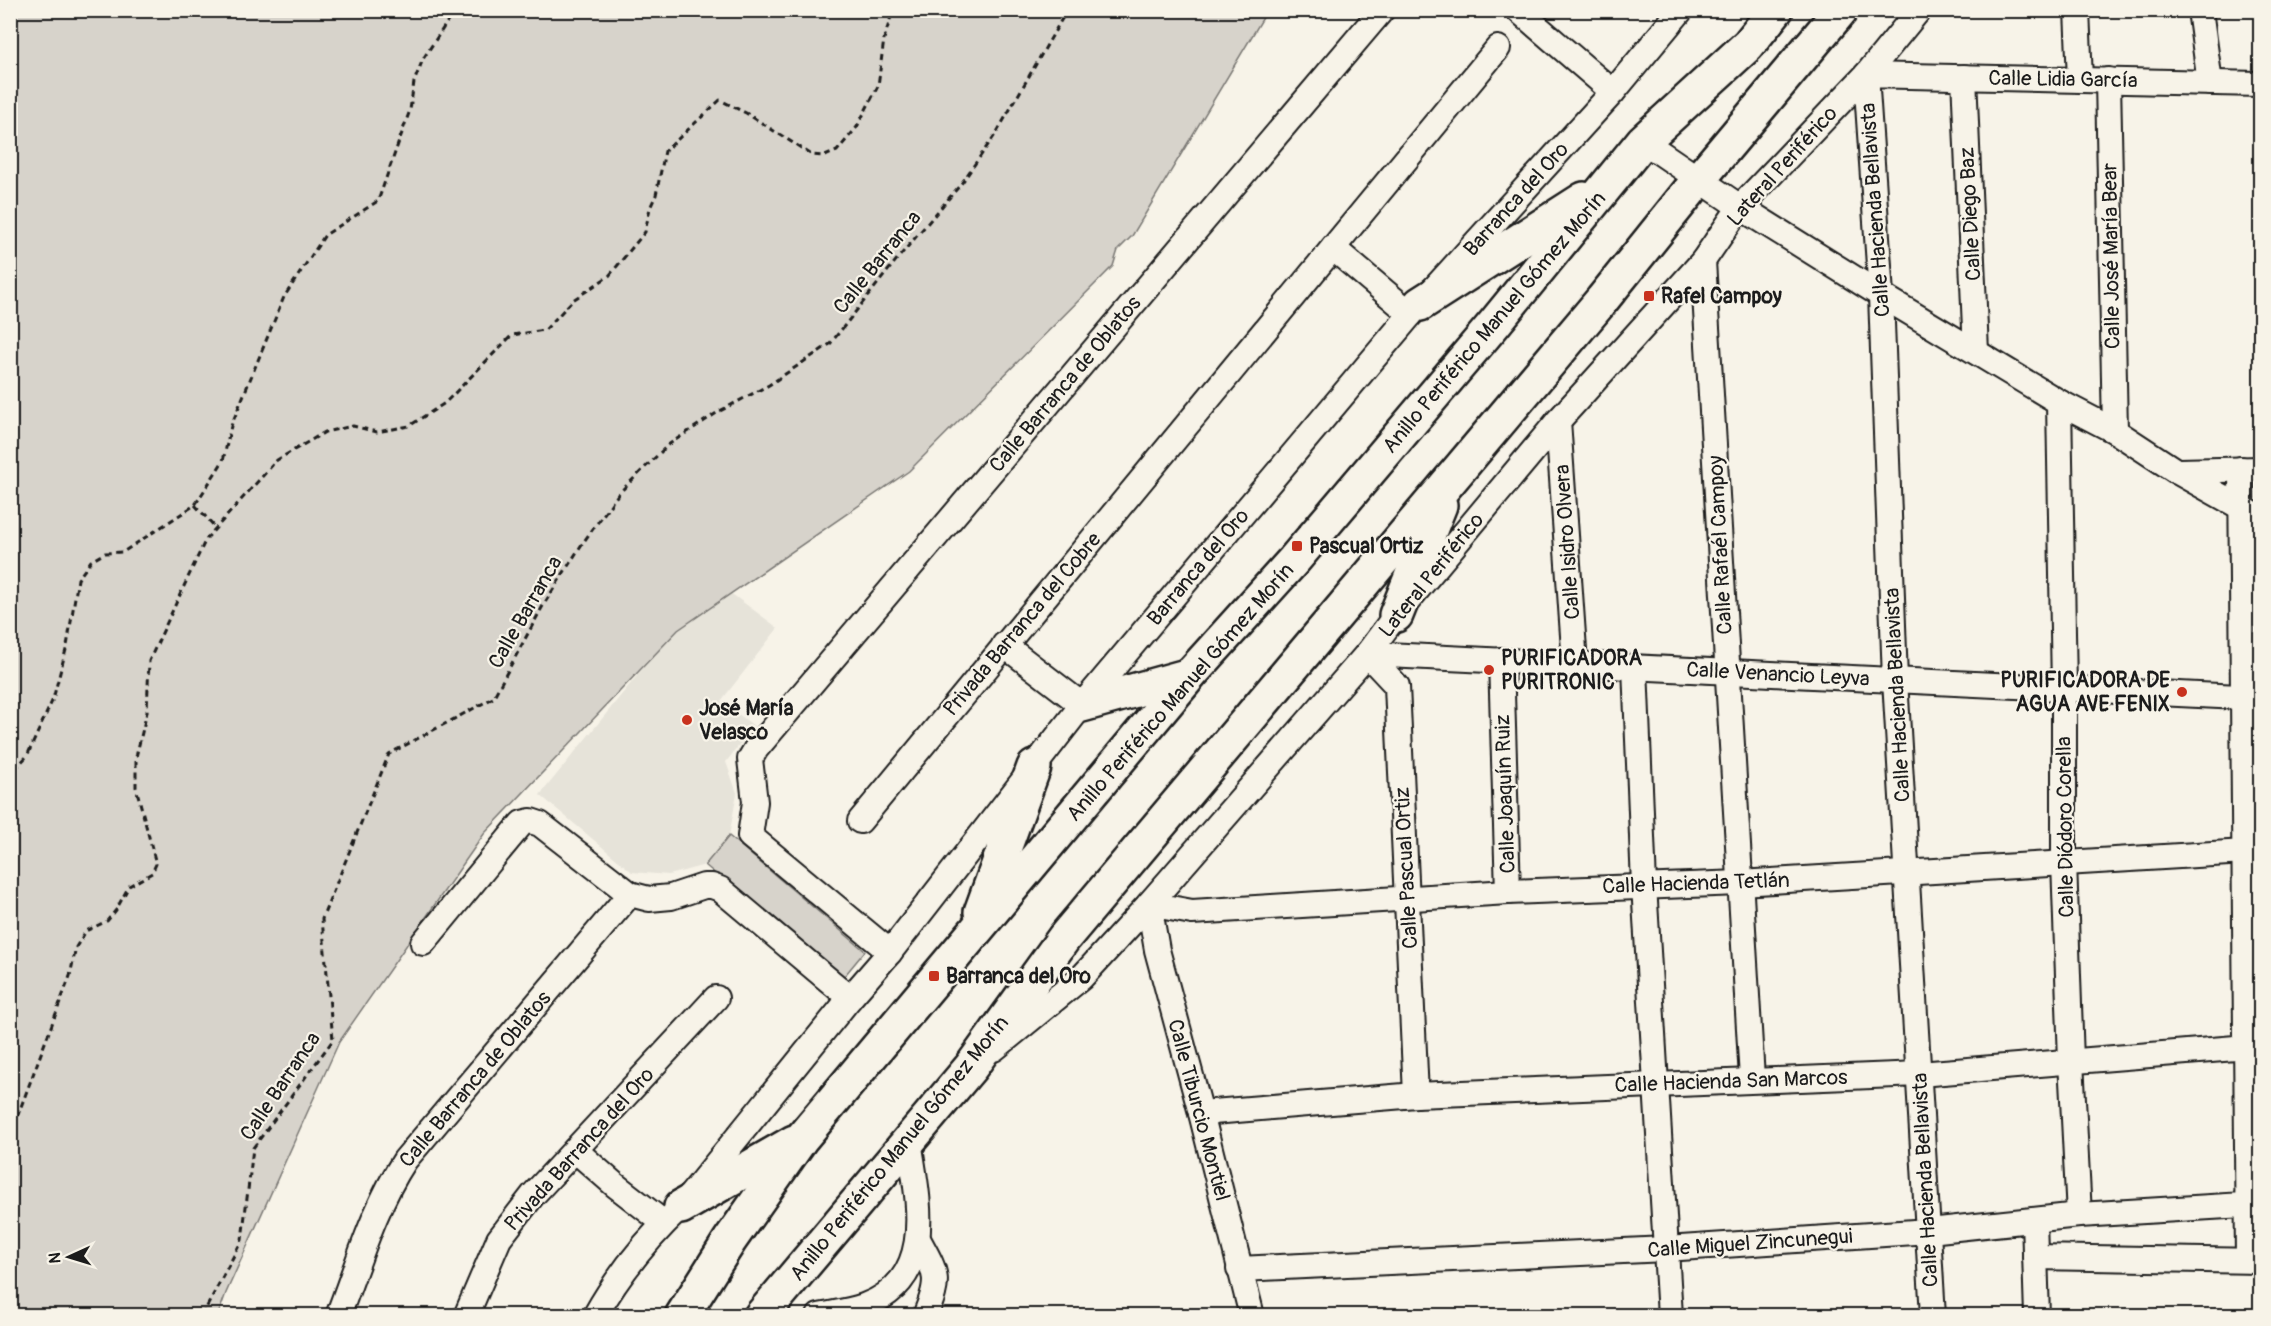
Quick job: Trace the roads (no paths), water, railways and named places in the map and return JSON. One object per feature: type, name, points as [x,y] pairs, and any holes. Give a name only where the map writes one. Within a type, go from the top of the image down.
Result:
[{"type":"highway","name":"Anillo Periférico Manuel Gómez Morín","points":[[682,1316],[730,1240],[801,1138],[1190,675],[1294,560],[1494,324],[1643,141],[1748,45],[1776,10]]},
{"type":"highway","name":"Anillo Periférico Manuel Gómez Morín","points":[[761,1316],[971,1067],[1064,938],[1602,300],[1700,178],[1841,10]]},
{"type":"highway","points":[[1416,309],[1611,182]]},
{"type":"highway","points":[[1396,615],[1451,477]]},
{"type":"highway","points":[[1082,705],[1190,675]]},
{"type":"highway","points":[[973,934],[1034,767]]},
{"type":"highway","points":[[672,1215],[801,1138]]},
{"type":"highway","points":[[663,1316],[756,1187],[801,1138]]},
{"type":"street","name":"Calle Barranca de Oblatos","points":[[890,952],[750,836],[755,802],[750,775],[750,759],[763,740],[1382,10]]},
{"type":"street","points":[[1518,10],[1613,92]]},
{"type":"street","name":"Barranca del Oro","points":[[672,1215],[890,952],[1082,705],[1416,309],[1613,92],[1681,10]]},
{"type":"street","name":"Lateral Periférico","points":[[971,1067],[1081,978],[1149,904],[1367,654],[1396,615],[1558,421],[1703,261],[1740,207],[1866,75],[1920,10]]},
{"type":"street","points":[[2076,10],[2080,80]]},
{"type":"street","points":[[2200,10],[2210,82]]},
{"type":"street","name":"Privada Barranca del Cobre","points":[[860,821],[1498,48]]},
{"type":"street","name":"Calle Lidia García","points":[[1866,75],[2260,84]]},
{"type":"street","name":"Calle Hacienda Bellavista","points":[[1866,75],[1881,295],[1895,680],[1933,1316]]},
{"type":"street","name":"Calle Diego Baz","points":[[1964,77],[1976,352]]},
{"type":"street","name":"Calle José María Bear","points":[[2108,80],[2115,431]]},
{"type":"street","points":[[1643,141],[1740,207],[1881,295],[2059,402],[2115,431],[2176,471],[2251,512]]},
{"type":"street","points":[[1333,248],[1416,309]]},
{"type":"street","name":"Calle Rafaél Campoy","points":[[1703,261],[1752,1079]]},
{"type":"street","name":"Calle Diódoro Corella","points":[[2059,402],[2064,689],[2064,862],[2079,1215]]},
{"type":"street","name":"Calle Isidro Olvera","points":[[1558,421],[1575,664]]},
{"type":"street","points":[[2035,1257],[2254,1260],[2253,904],[2245,852],[2252,698],[2251,469],[2176,471]]},
{"type":"street","points":[[1004,645],[1082,705]]},
{"type":"street","name":"Calle Venancio Leyva","points":[[1367,654],[2252,698]]},
{"type":"street","name":"Calle Pascual Ortiz","points":[[1367,654],[1397,686],[1416,1095]]},
{"type":"street","name":"Calle Joaquín Ruiz","points":[[1501,660],[1508,892]]},
{"type":"street","points":[[1635,667],[1644,885],[1670,1316]]},
{"type":"street","points":[[423,943],[522,823],[531,821],[540,824],[630,894],[649,899],[671,897],[704,886],[712,886],[720,890],[850,998]]},
{"type":"street","name":"Calle Hacienda Tetlán","points":[[1149,904],[1192,912],[1508,892],[1740,883],[2245,852]]},
{"type":"street","name":"Calle Barranca de Oblatos","points":[[338,1316],[392,1179],[405,1160],[630,894]]},
{"type":"street","name":"Calle Tiburcio Montiel","points":[[1149,904],[1156,950],[1201,1113],[1252,1316]]},
{"type":"street","name":"Privada Barranca del Oro","points":[[466,1316],[499,1239],[533,1195],[717,998]]},
{"type":"street","name":"Calle Hacienda San Marcos","points":[[1201,1113],[1416,1095],[1752,1079],[1919,1074],[2253,1047]]},
{"type":"street","points":[[819,1316],[853,1312],[876,1300],[897,1284],[911,1263],[918,1239],[919,1207],[909,1141]]},
{"type":"street","points":[[575,1149],[615,1185],[672,1215],[613,1285],[595,1316]]},
{"type":"street","name":"Calle Miguel Zincunegui","points":[[1239,1269],[1666,1249],[1929,1231],[2079,1215],[2254,1205]]},
{"type":"street","points":[[2034,1220],[2037,1316]]},
{"type":"street","points":[[918,1239],[935,1272],[935,1291],[925,1316]]},
{"type":"place","name":"Rafel Campoy","points":[[1649,296]]},
{"type":"place","name":"Pascual Ortiz","points":[[1297,546]]},
{"type":"place","name":"PURIFICADORA PURITRONIC","points":[[1489,670]]},
{"type":"place","name":"PURIFICADORA DE AGUA AVE FENIX","points":[[2182,692]]},
{"type":"place","name":"José María Velasco","points":[[687,720]]},
{"type":"place","name":"Barranca del Oro","points":[[934,976]]}]
